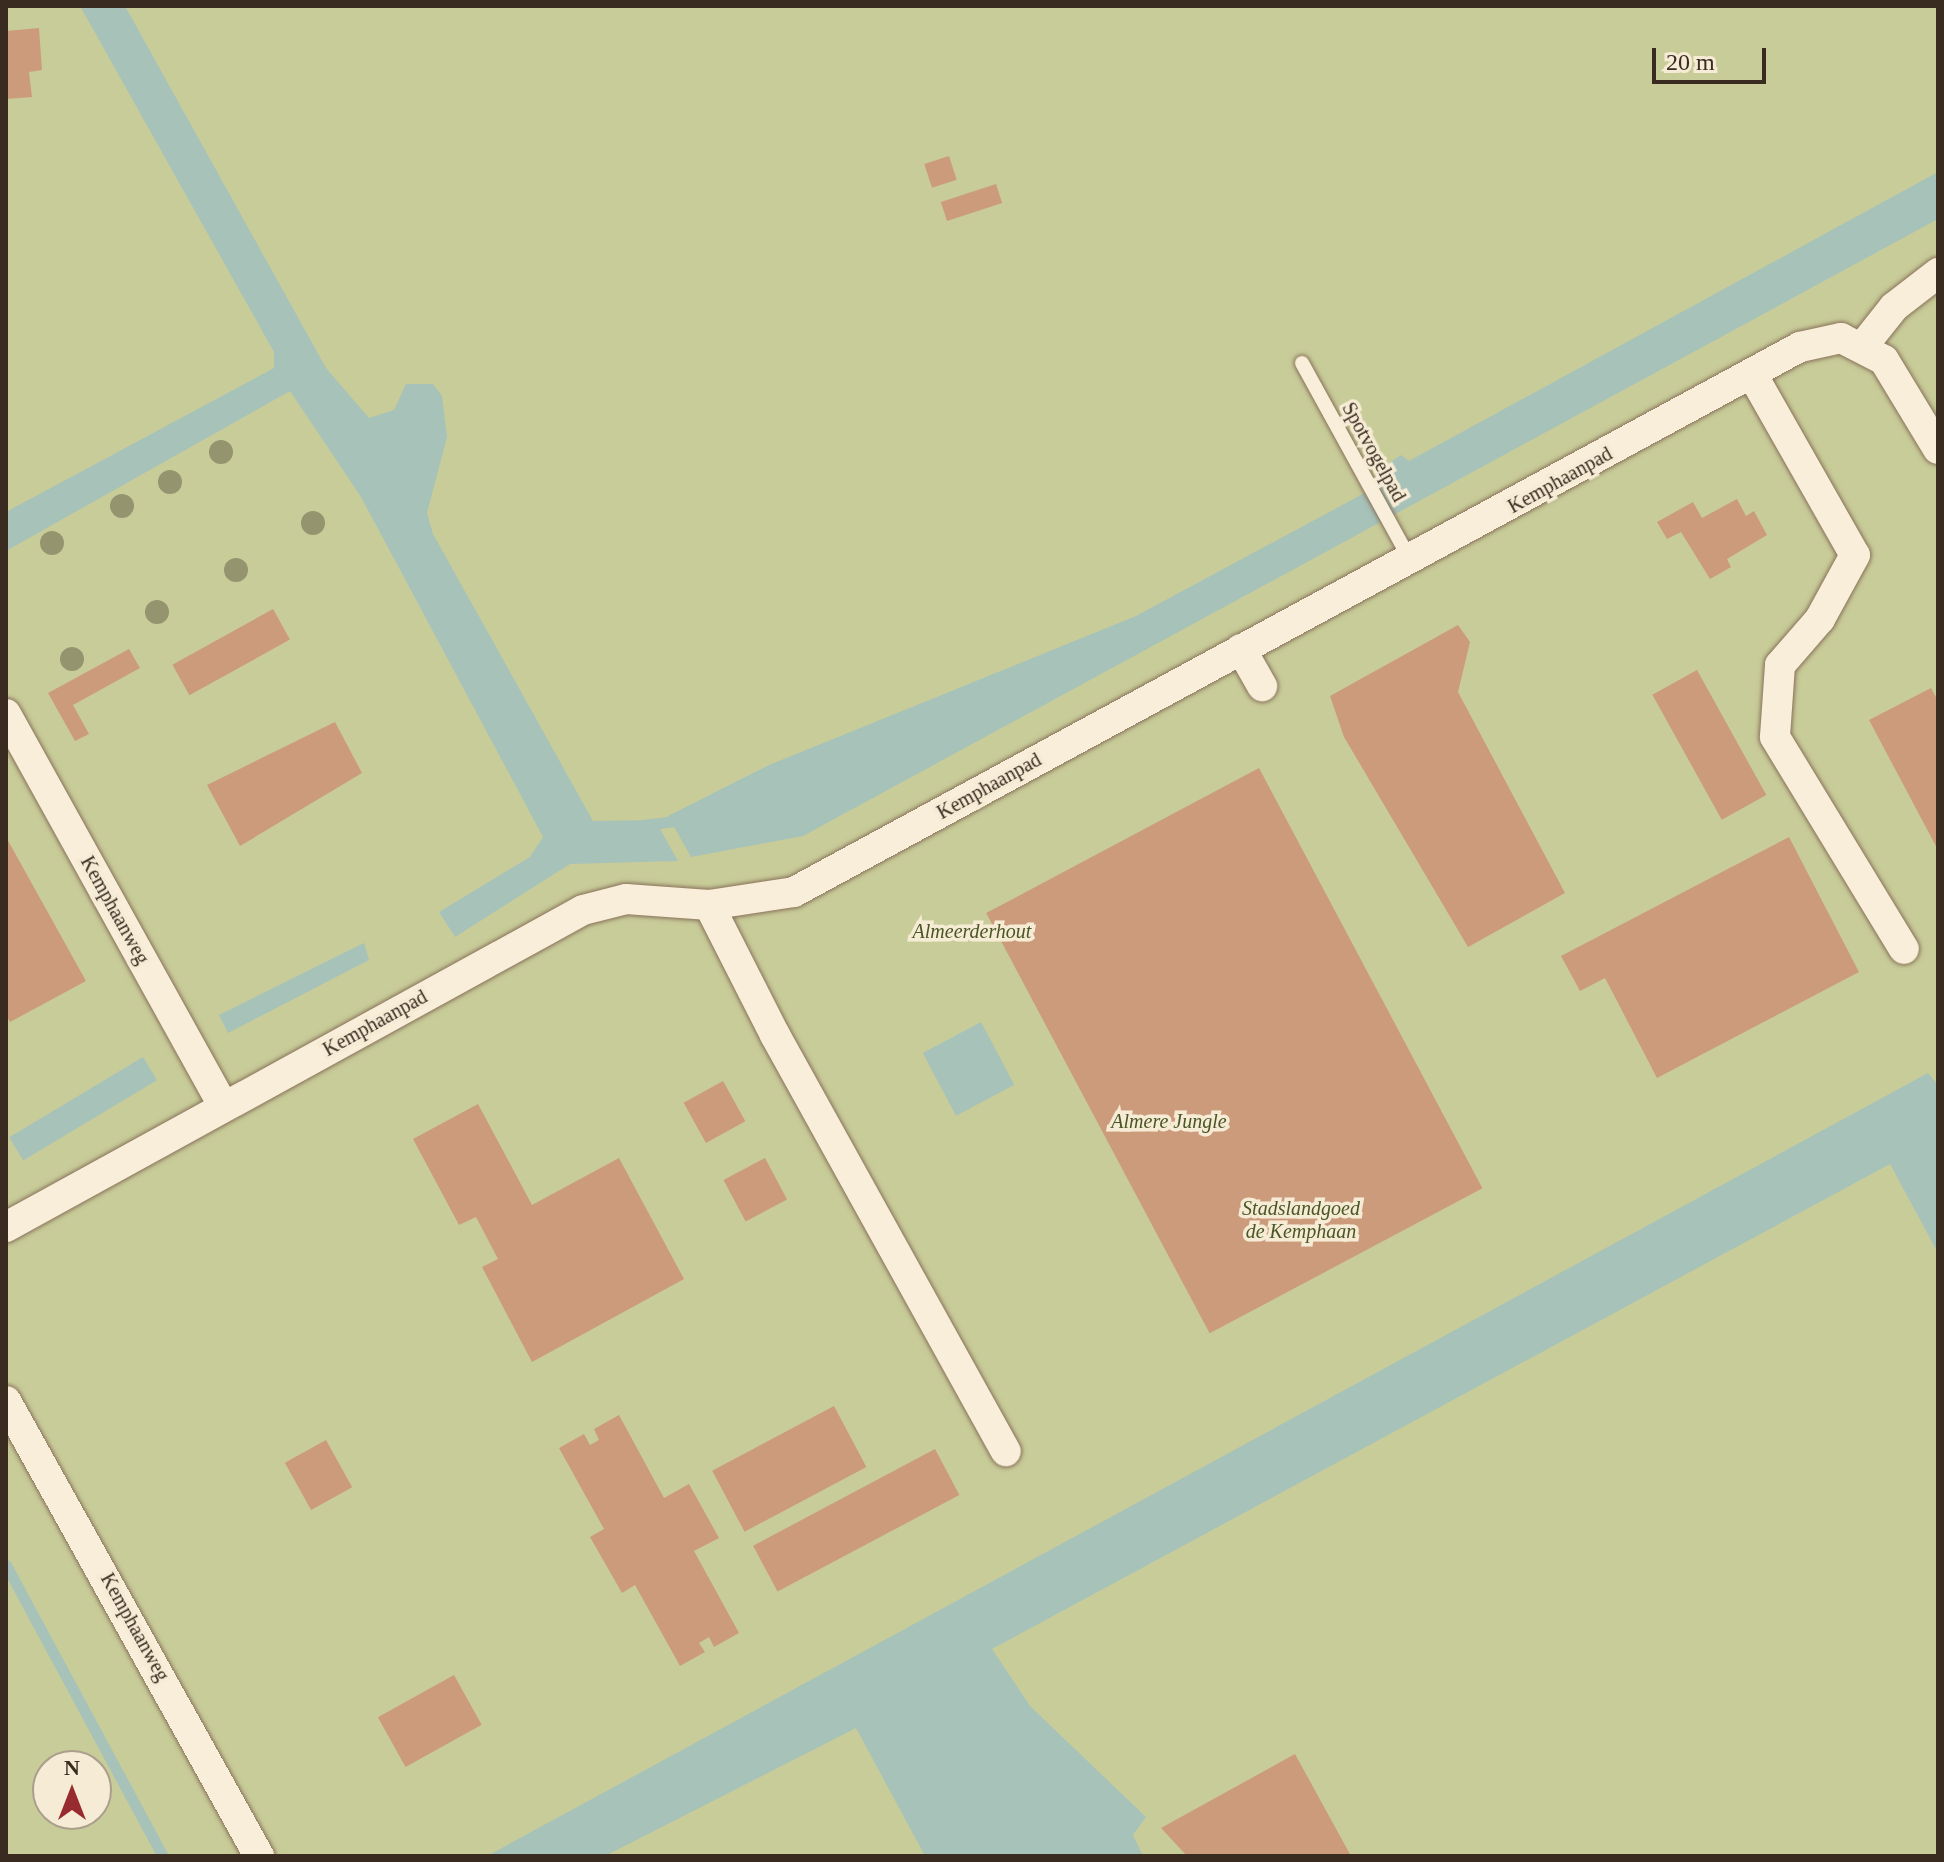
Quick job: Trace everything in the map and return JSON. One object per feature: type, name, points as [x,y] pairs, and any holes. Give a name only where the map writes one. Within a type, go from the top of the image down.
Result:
[{"type":"street","points":[[1938,273],[1894,307],[1863,346],[1898,376],[1938,449]]},
{"type":"street","name":"Kemphaanpad","points":[[6,1227],[583,910],[626,899],[709,905],[794,892],[1241,649],[1411,562],[1752,374],[1823,339],[1863,346]]},
{"type":"street","points":[[1752,374],[1855,555],[1820,619],[1780,665],[1775,737],[1904,949]]},
{"type":"street","points":[[1241,649],[1262,686]]},
{"type":"street","name":"Kemphaanweg","points":[[6,714],[223,1106]]},
{"type":"street","points":[[709,905],[767,1022],[1006,1451]]},
{"type":"street","name":"Kemphaanweg","points":[[6,1401],[259,1856]]},
{"type":"lane","name":"Spotvogelpad","points":[[1302,363],[1411,562]]},
{"type":"green space","name":"Almeerderhout","points":[[6,6],[1938,6],[1938,1856],[6,1856]]},
{"type":"water","points":[[80,6],[125,6],[326,368],[369,418],[394,410],[406,384],[433,384],[442,396],[447,437],[427,513],[433,534],[593,821],[655,820],[678,861],[570,864],[455,937],[439,912],[530,857],[543,837],[361,497],[290,391],[6,551],[6,512],[274,368],[274,352]]},
{"type":"water","points":[[1938,172],[1938,219],[803,836],[691,857],[668,816],[769,765],[1136,616],[1385,482],[1379,470],[1401,455],[1409,461]]},
{"type":"water","points":[[364,943],[369,960],[228,1033],[219,1015]]},
{"type":"water","points":[[981,1022],[1014,1085],[956,1116],[923,1053]]},
{"type":"water","points":[[143,1057],[157,1080],[23,1160],[9,1137]]},
{"type":"water","points":[[1928,1073],[1938,1085],[1938,1253],[1890,1164],[992,1649],[1030,1706],[1146,1817],[1133,1835],[1143,1856],[925,1856],[856,1728],[605,1856],[487,1856]]},
{"type":"building","points":[[39,28],[42,70],[29,72],[32,97],[6,99],[6,31]]},
{"type":"building","points":[[949,156],[957,180],[932,188],[924,164]]},
{"type":"building","points":[[996,184],[1002,203],[947,221],[941,202]]},
{"type":"building","points":[[1737,499],[1746,516],[1754,511],[1767,535],[1727,559],[1731,567],[1710,579],[1681,532],[1667,539],[1657,522],[1693,502],[1702,518]]},
{"type":"building","points":[[273,609],[290,640],[189,695],[172,665]]},
{"type":"building","points":[[1458,625],[1470,642],[1458,692],[1565,893],[1468,947],[1344,737],[1330,696]]},
{"type":"building","points":[[129,649],[140,668],[73,705],[89,734],[75,741],[48,693]]},
{"type":"building","points":[[1697,670],[1766,795],[1722,820],[1652,695]]},
{"type":"building","points":[[1931,688],[1938,701],[1938,850],[1869,720]]},
{"type":"building","points":[[335,722],[362,773],[240,846],[207,785]]},
{"type":"building","points":[[1259,768],[1482,1188],[1210,1333],[986,913]]},
{"type":"building","points":[[6,837],[86,981],[10,1022],[6,1015]]},
{"type":"building","points":[[1789,837],[1859,972],[1657,1078],[1605,978],[1580,991],[1561,956]]},
{"type":"building","points":[[723,1081],[745,1121],[706,1143],[684,1103]]},
{"type":"building","points":[[478,1104],[532,1205],[619,1158],[684,1279],[532,1362],[482,1267],[498,1259],[476,1217],[459,1225],[413,1139]]},
{"type":"building","points":[[765,1158],[787,1199],[746,1222],[724,1180]]},
{"type":"building","points":[[834,1406],[866,1467],[745,1532],[712,1471]]},
{"type":"building","points":[[619,1415],[664,1498],[689,1484],[719,1538],[694,1551],[739,1633],[714,1647],[709,1637],[699,1643],[705,1652],[680,1666],[635,1585],[622,1593],[590,1537],[604,1529],[559,1448],[584,1434],[590,1445],[599,1440],[594,1429]]},
{"type":"building","points":[[326,1440],[352,1487],[311,1510],[285,1463]]},
{"type":"building","points":[[935,1449],[959,1495],[778,1592],[753,1546]]},
{"type":"building","points":[[454,1675],[482,1725],[406,1767],[378,1717]]},
{"type":"building","points":[[1295,1754],[1351,1856],[1187,1856],[1161,1828]]},
{"type":"waterway","points":[[643,825],[682,820]]},
{"type":"waterway","points":[[6,1565],[163,1856]]},
{"type":"park label","name":"Almere Jungle","points":[[1169,1121]]},
{"type":"park label","name":"Stadslandgoed de Kemphaan","points":[[1301,1220]]}]
